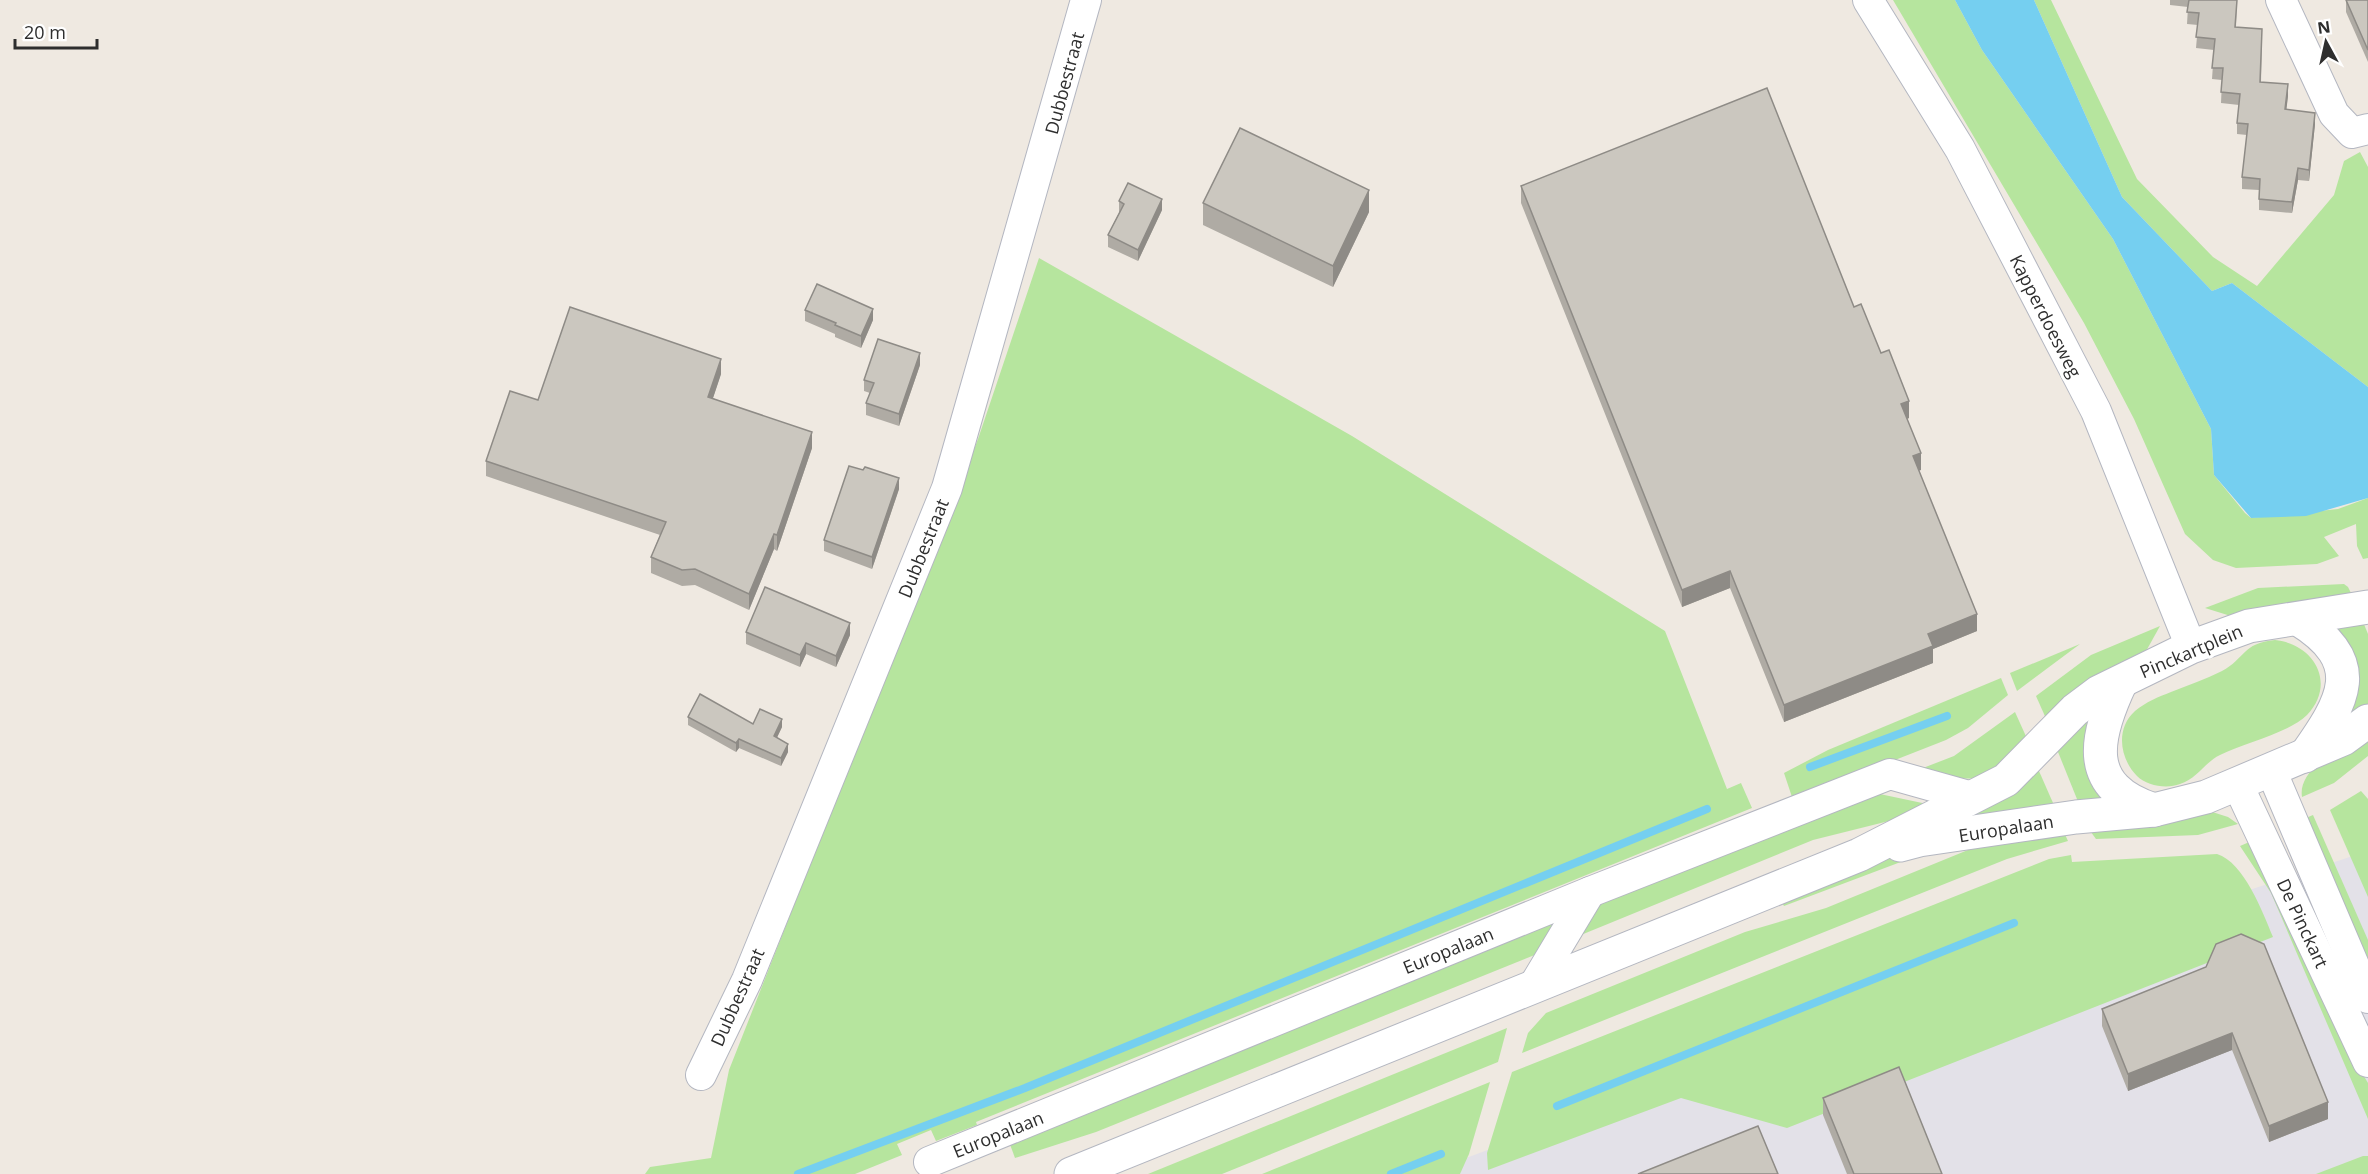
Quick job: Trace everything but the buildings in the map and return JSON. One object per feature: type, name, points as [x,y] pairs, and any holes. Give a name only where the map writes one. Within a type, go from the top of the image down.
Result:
[{"type":"main road","points":[[2298,619],[2368,608]]},
{"type":"main road","name":"Pinckartplein","points":[[2121,681],[2191,647],[2249,626],[2298,619]]},
{"type":"main road","points":[[2298,619],[2328,640],[2339,658],[2343,673],[2338,704],[2305,756]]},
{"type":"main road","points":[[2121,681],[2104,717],[2099,745],[2100,760],[2105,776],[2115,790],[2128,801],[2154,810],[2206,797],[2343,739],[2368,722]]},
{"type":"main road","name":"Europalaan","points":[[1071,1174],[1859,855],[2006,780],[2075,710],[2099,692],[2121,681]]},
{"type":"main road","name":"Europalaan","points":[[1859,855],[1919,840],[2076,817],[2154,810]]},
{"type":"street","name":"Dubbestraat","points":[[701,1076],[747,980],[947,488],[1086,0]]},
{"type":"street","name":"Kapperdoesweg","points":[[1868,0],[1960,149],[2096,411],[2191,647]]},
{"type":"street","points":[[2282,0],[2334,114],[2352,133],[2368,129]]},
{"type":"street","name":"De Pinckart","points":[[2271,770],[2368,998]]},
{"type":"street","name":"Europalaan","points":[[928,1162],[1590,892],[1890,774],[1972,797]]},
{"type":"street","name":"De Pinckart","points":[[2237,783],[2368,1062]]},
{"type":"street","points":[[1533,987],[1590,892]]},
{"type":"shaded area","points":[[2368,851],[2368,1174],[1423,1174],[1697,1072]]},
{"type":"green space","points":[[1893,0],[1955,0],[1982,50],[2113,239],[2211,429],[2214,475],[2245,513],[2251,518],[2338,509],[2368,498],[2368,558],[2363,559],[2357,546],[2356,524],[2324,537],[2339,556],[2317,564],[2236,568],[2213,560],[2185,534],[2134,419],[2084,323]]},
{"type":"green space","points":[[2034,0],[2051,0],[2137,179],[2213,257],[2257,286],[2334,195],[2344,161],[2360,152],[2368,167],[2368,387],[2232,283],[2212,291],[2122,197]]},
{"type":"green space","points":[[1039,258],[1352,436],[1665,631],[1727,789],[1741,783],[1752,808],[976,1122],[977,1125],[936,1141],[931,1130],[897,1144],[902,1155],[855,1174],[645,1174],[650,1167],[711,1158],[729,1070],[978,439]]},
{"type":"green space","points":[[2344,584],[2354,599],[2234,617],[2205,608],[2258,588]]},
{"type":"green space","points":[[2361,617],[2368,634],[2368,708],[2353,721],[2345,713],[2332,630]]},
{"type":"green space","points":[[2160,626],[2145,653],[2048,723],[2036,696],[2091,655]]},
{"type":"green space","points":[[2275,640],[2301,649],[2317,667],[2320,690],[2316,703],[2307,715],[2289,727],[2220,755],[2186,782],[2157,786],[2137,776],[2127,761],[2122,744],[2124,726],[2135,711],[2157,698],[2222,671],[2256,644]]},
{"type":"green space","points":[[2080,644],[2017,691],[2010,673]]},
{"type":"green space","points":[[2001,678],[2008,695],[1968,728],[1946,740],[1793,800],[1784,773],[1828,750]]},
{"type":"green space","points":[[2015,712],[2029,743],[2002,767],[1982,777],[1972,779],[1925,773],[1923,768],[1954,756]]},
{"type":"green space","points":[[2092,718],[2108,797],[2081,809],[2054,742]]},
{"type":"green space","points":[[2368,731],[2368,756],[2334,783],[2302,797],[2307,776],[2315,766]]},
{"type":"green space","points":[[2035,762],[2057,812],[1952,826]]},
{"type":"green space","points":[[2361,791],[2368,799],[2368,897],[2330,810]]},
{"type":"green space","points":[[1875,793],[1927,804],[1893,820],[1813,840],[1576,937],[1593,906]]},
{"type":"green space","points":[[2206,810],[2228,817],[2238,824],[2198,835],[2096,839],[2088,828]]},
{"type":"green space","points":[[2313,815],[2368,940],[2368,981],[2301,820]]},
{"type":"green space","points":[[2062,828],[2068,841],[2007,859],[1522,1053],[1528,1033],[1546,1013],[1745,932],[1826,908],[1990,841]]},
{"type":"green space","points":[[2254,840],[2356,1063],[2368,1083],[2368,1119],[2271,893],[2240,846]]},
{"type":"green space","points":[[1903,852],[1906,860],[1784,906],[1781,901]]},
{"type":"green space","points":[[2217,854],[2227,859],[2244,877],[2273,937],[1787,1128],[1681,1098],[1488,1170],[1487,1153],[1512,1072],[2049,859],[2071,855],[2072,862]]},
{"type":"green space","points":[[1558,915],[1542,952],[1096,1132],[1015,1158],[1008,1139]]},
{"type":"green space","points":[[1507,1028],[1498,1062],[1222,1174],[1148,1174]]},
{"type":"green space","points":[[1490,1082],[1469,1154],[1460,1174],[1262,1174]]},
{"type":"green space","points":[[2368,1156],[2368,1174],[2316,1174]]},
{"type":"water","points":[[1955,0],[2034,0],[2122,197],[2212,291],[2232,283],[2368,387],[2368,498],[2306,516],[2251,518],[2214,475],[2211,429],[2113,239],[1982,50]]},
{"type":"waterway","points":[[1810,767],[1947,716]]},
{"type":"waterway","points":[[798,1174],[1025,1088],[1707,809]]},
{"type":"waterway","points":[[1557,1106],[2014,923]]},
{"type":"waterway","points":[[1391,1174],[1441,1154]]}]
